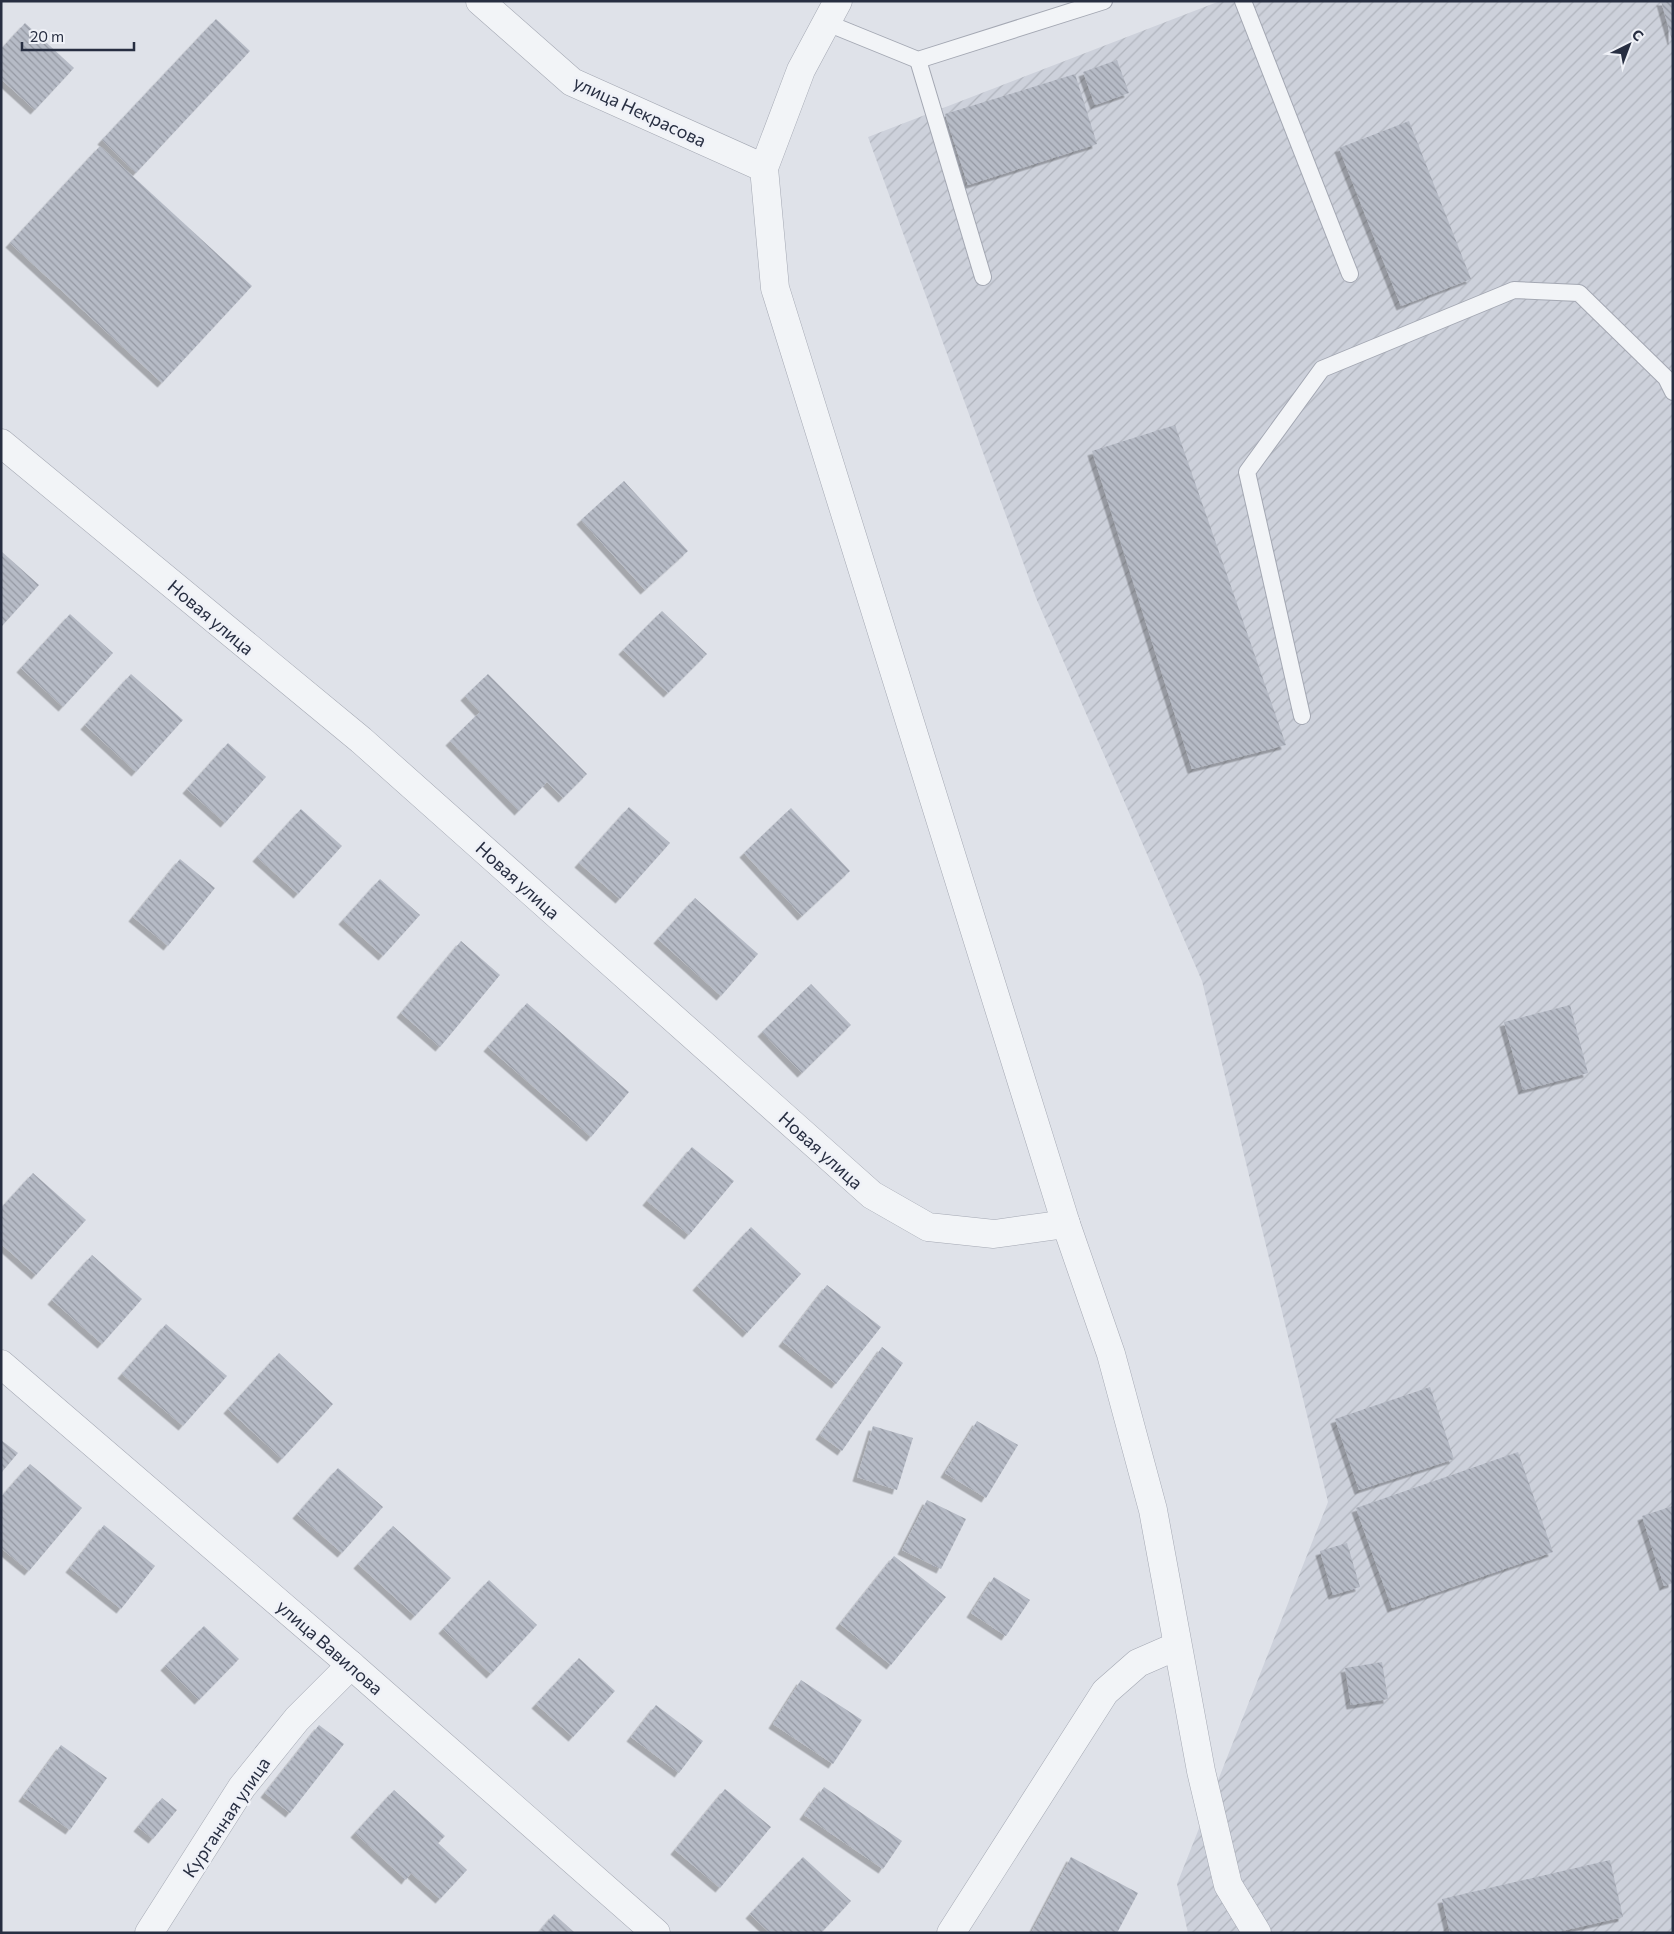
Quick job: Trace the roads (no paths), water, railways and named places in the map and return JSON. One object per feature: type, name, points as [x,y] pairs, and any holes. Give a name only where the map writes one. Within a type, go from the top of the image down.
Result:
[{"type":"street","name":"улица Некрасова","points":[[480,1],[572,82],[764,168]]},
{"type":"street","points":[[832,12],[801,70],[764,168],[775,288],[1066,1224],[1111,1354],[1150,1500],[1201,1771],[1228,1886],[1235,1933]]},
{"type":"street","name":"Новая улица","points":[[1,443],[361,740],[872,1195],[928,1227],[994,1234],[1066,1224]]},
{"type":"street","name":"улица Вавилова","points":[[1,1364],[351,1665],[656,1933]]},
{"type":"street","points":[[951,1933],[1105,1692],[1138,1662],[1177,1646]]},
{"type":"street","name":"Курганная улица","points":[[150,1933],[242,1787],[297,1718],[351,1665]]},
{"type":"street","points":[[1228,1886],[1257,1933]]},
{"type":"lane","points":[[918,60],[1104,1]]},
{"type":"lane","points":[[1242,1],[1350,274]]},
{"type":"lane","points":[[832,12],[918,60],[983,277]]},
{"type":"lane","points":[[1302,716],[1247,472],[1322,369],[1514,290],[1579,293],[1666,378],[1673,392]]}]
